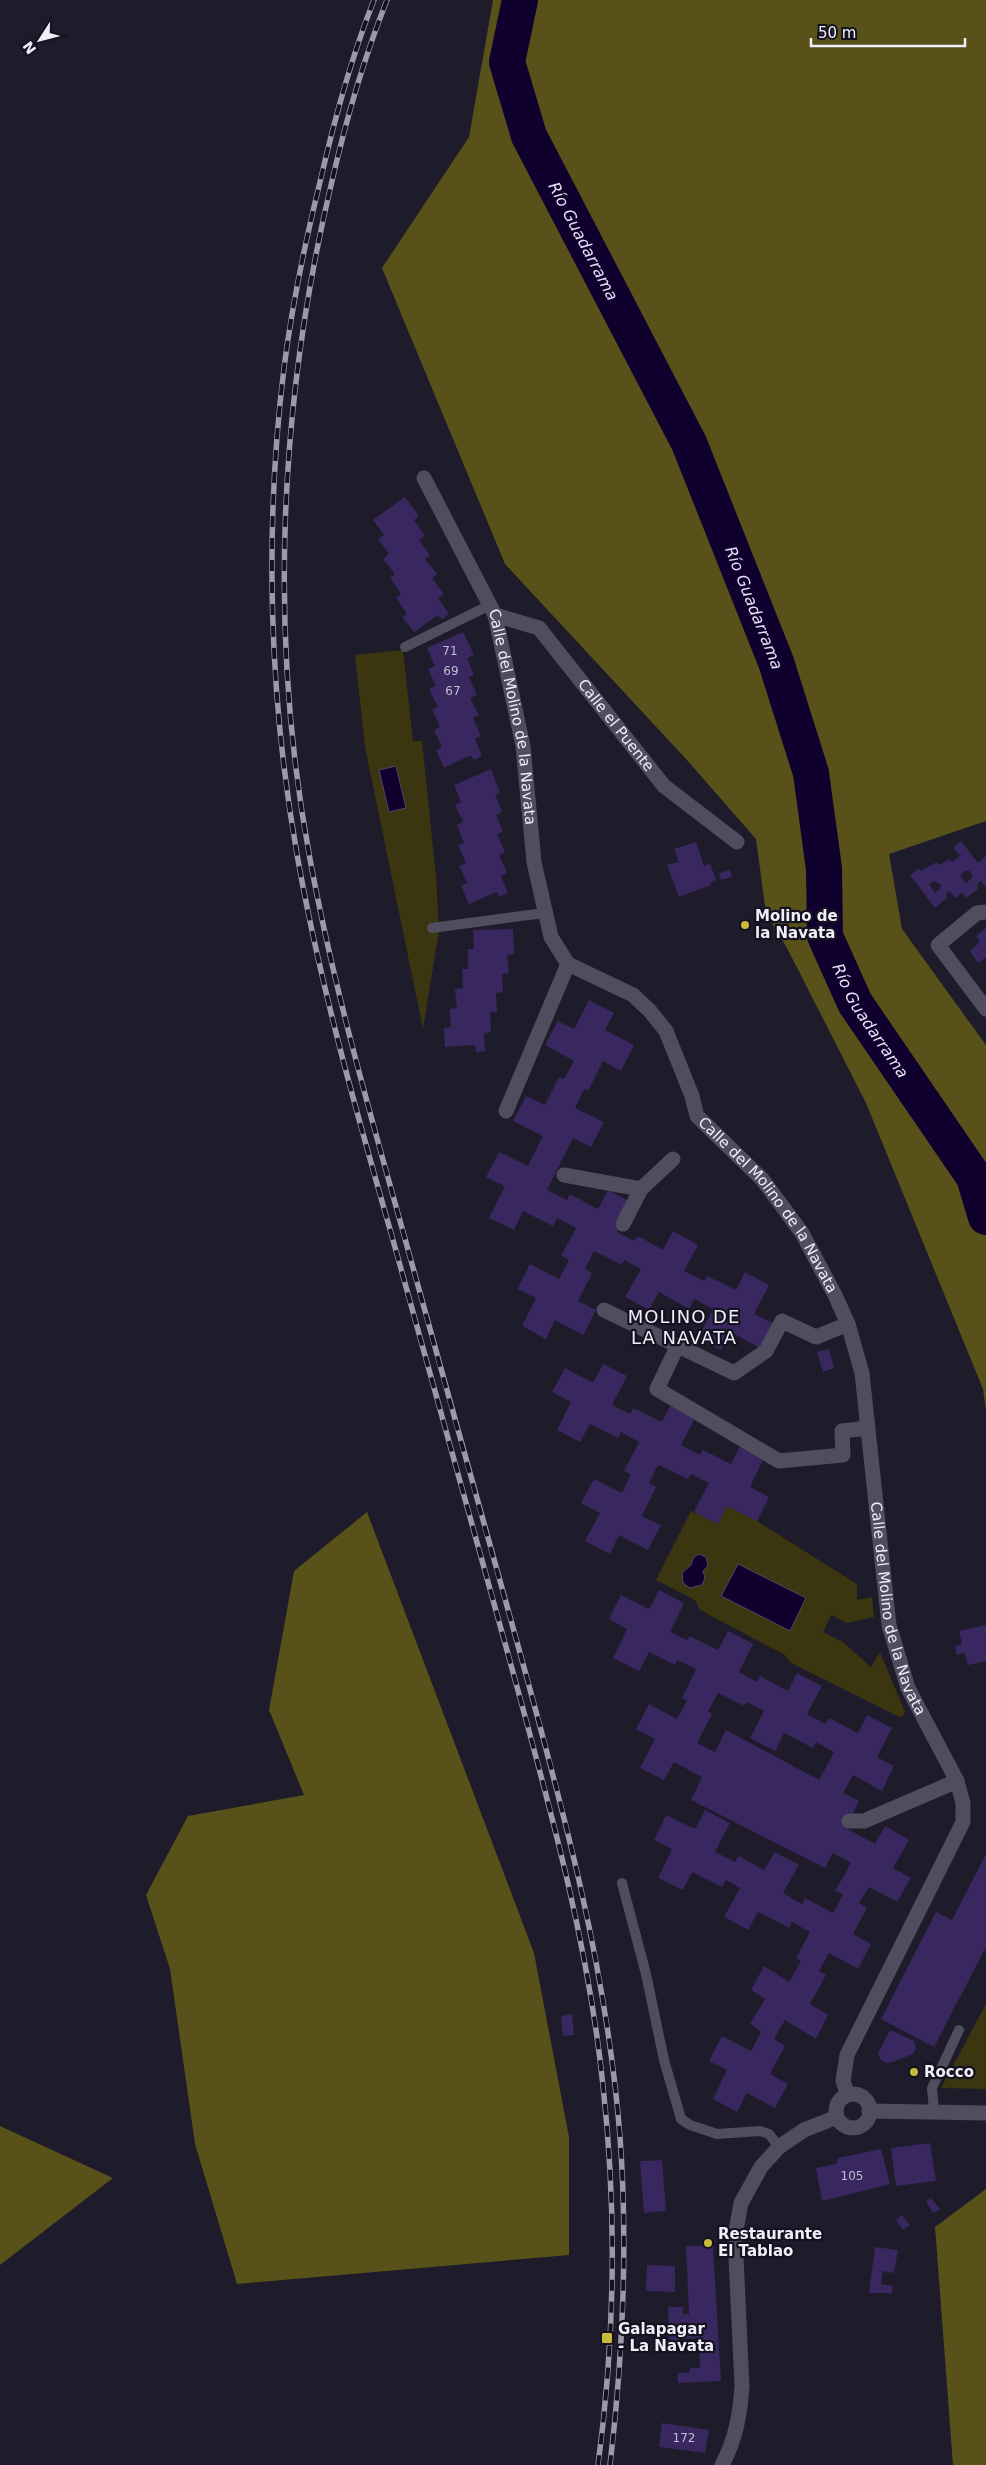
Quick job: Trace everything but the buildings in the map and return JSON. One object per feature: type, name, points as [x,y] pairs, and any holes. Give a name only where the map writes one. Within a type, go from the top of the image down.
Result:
[{"type":"street","name":"Calle del Molino de la Navata","points":[[424,478],[492,610],[523,746],[534,862],[544,913],[551,937],[568,964],[633,995],[650,1011],[666,1031],[692,1096],[697,1116],[762,1179],[802,1233],[848,1324],[862,1373],[889,1625],[908,1688],[957,1781],[964,1803],[963,1822],[847,2055],[843,2080],[848,2095]]},
{"type":"street","name":"Calle el Puente","points":[[492,610],[539,628],[607,717],[664,786],[738,842]]},
{"type":"street","points":[[986,912],[977,913],[938,945],[986,1010]]},
{"type":"street","points":[[506,1110],[568,964]]},
{"type":"street","points":[[623,1224],[641,1189],[673,1159]]},
{"type":"street","points":[[564,1176],[641,1189]]},
{"type":"street","points":[[604,1310],[676,1347],[734,1373],[766,1351],[782,1321],[816,1338],[848,1324]]},
{"type":"street","points":[[676,1347],[657,1389],[779,1461],[843,1454],[842,1431],[868,1428]]},
{"type":"street","points":[[849,1821],[864,1820],[957,1781]]},
{"type":"street","points":[[848,2095],[862,2098],[870,2111],[867,2121],[853,2128],[843,2125],[837,2117],[836,2111],[839,2101],[848,2095]]},
{"type":"street","points":[[870,2111],[986,2113]]},
{"type":"street","points":[[722,2465],[738,2426],[742,2386],[736,2224],[747,2190],[761,2167],[779,2147],[804,2130],[837,2117]]},
{"type":"lane","points":[[406,647],[492,610]]},
{"type":"lane","points":[[432,928],[544,913]]},
{"type":"lane","points":[[622,1883],[646,1974],[664,2060],[681,2118],[690,2125],[717,2134],[760,2131],[769,2134],[779,2147]]},
{"type":"lane","points":[[934,2111],[932,2088],[959,2030]]},
{"type":"shaded area","points":[[493,0],[986,0],[986,821],[889,854],[902,929],[986,1045],[986,1410],[983,1389],[866,1103],[788,950],[766,913],[756,839],[686,759],[505,564],[382,268],[469,137]]},
{"type":"shaded area","points":[[403,650],[413,741],[422,741],[436,876],[439,931],[423,1029],[365,747],[355,655]]},
{"type":"shaded area","points":[[396,766],[406,808],[389,812],[379,770]]},
{"type":"shaded area","points":[[727,1506],[757,1521],[857,1584],[857,1600],[872,1597],[874,1617],[847,1623],[831,1615],[823,1632],[843,1642],[871,1667],[880,1652],[905,1712],[903,1716],[899,1717],[791,1663],[785,1655],[700,1610],[695,1600],[656,1580],[691,1511],[718,1524]]},
{"type":"shaded area","points":[[367,1512],[534,1953],[569,2137],[569,2255],[237,2284],[195,2144],[170,1969],[146,1895],[188,1816],[304,1795],[269,1710],[294,1571]]},
{"type":"shaded area","points":[[699,1554],[706,1557],[708,1566],[703,1571],[705,1578],[702,1585],[690,1588],[683,1583],[682,1573],[691,1565],[693,1558]]},
{"type":"shaded area","points":[[738,1564],[806,1598],[790,1631],[721,1596]]},
{"type":"shaded area","points":[[986,2004],[986,2089],[941,2088]]},
{"type":"shaded area","points":[[0,2126],[113,2178],[0,2265]]},
{"type":"shaded area","points":[[986,2189],[986,2465],[953,2465],[935,2227]]},
{"type":"waterway","name":"Río Guadarrama","points":[[520,0],[507,62],[529,136],[689,443],[776,662],[811,773],[824,869],[825,936],[855,1003],[974,1177],[986,1217]]},
{"type":"railway","points":[[374,0],[350,67],[325,159],[299,274],[284,368],[278,429],[272,552],[273,614],[281,738],[298,860],[317,956],[366,1145],[537,1761],[577,1922],[596,2031],[608,2133],[611,2181],[611,2323],[604,2418],[598,2465]]},
{"type":"railway","points":[[387,0],[363,67],[337,158],[314,264],[300,349],[285,519],[288,690],[297,775],[310,859],[340,999],[550,1764],[594,1949],[614,2074],[620,2137],[624,2219],[621,2342],[610,2465]]},
{"type":"place","name":"Molino de la Navata","points":[[745,925]]},
{"type":"place","name":"Rocco","points":[[914,2072]]},
{"type":"place","name":"Restaurante El Tablao","points":[[708,2243]]},
{"type":"place","name":"Galapagar - La Navata","points":[[607,2338]]},
{"type":"district","name":"MOLINO DE LA NAVATA","points":[[684,1326]]}]
